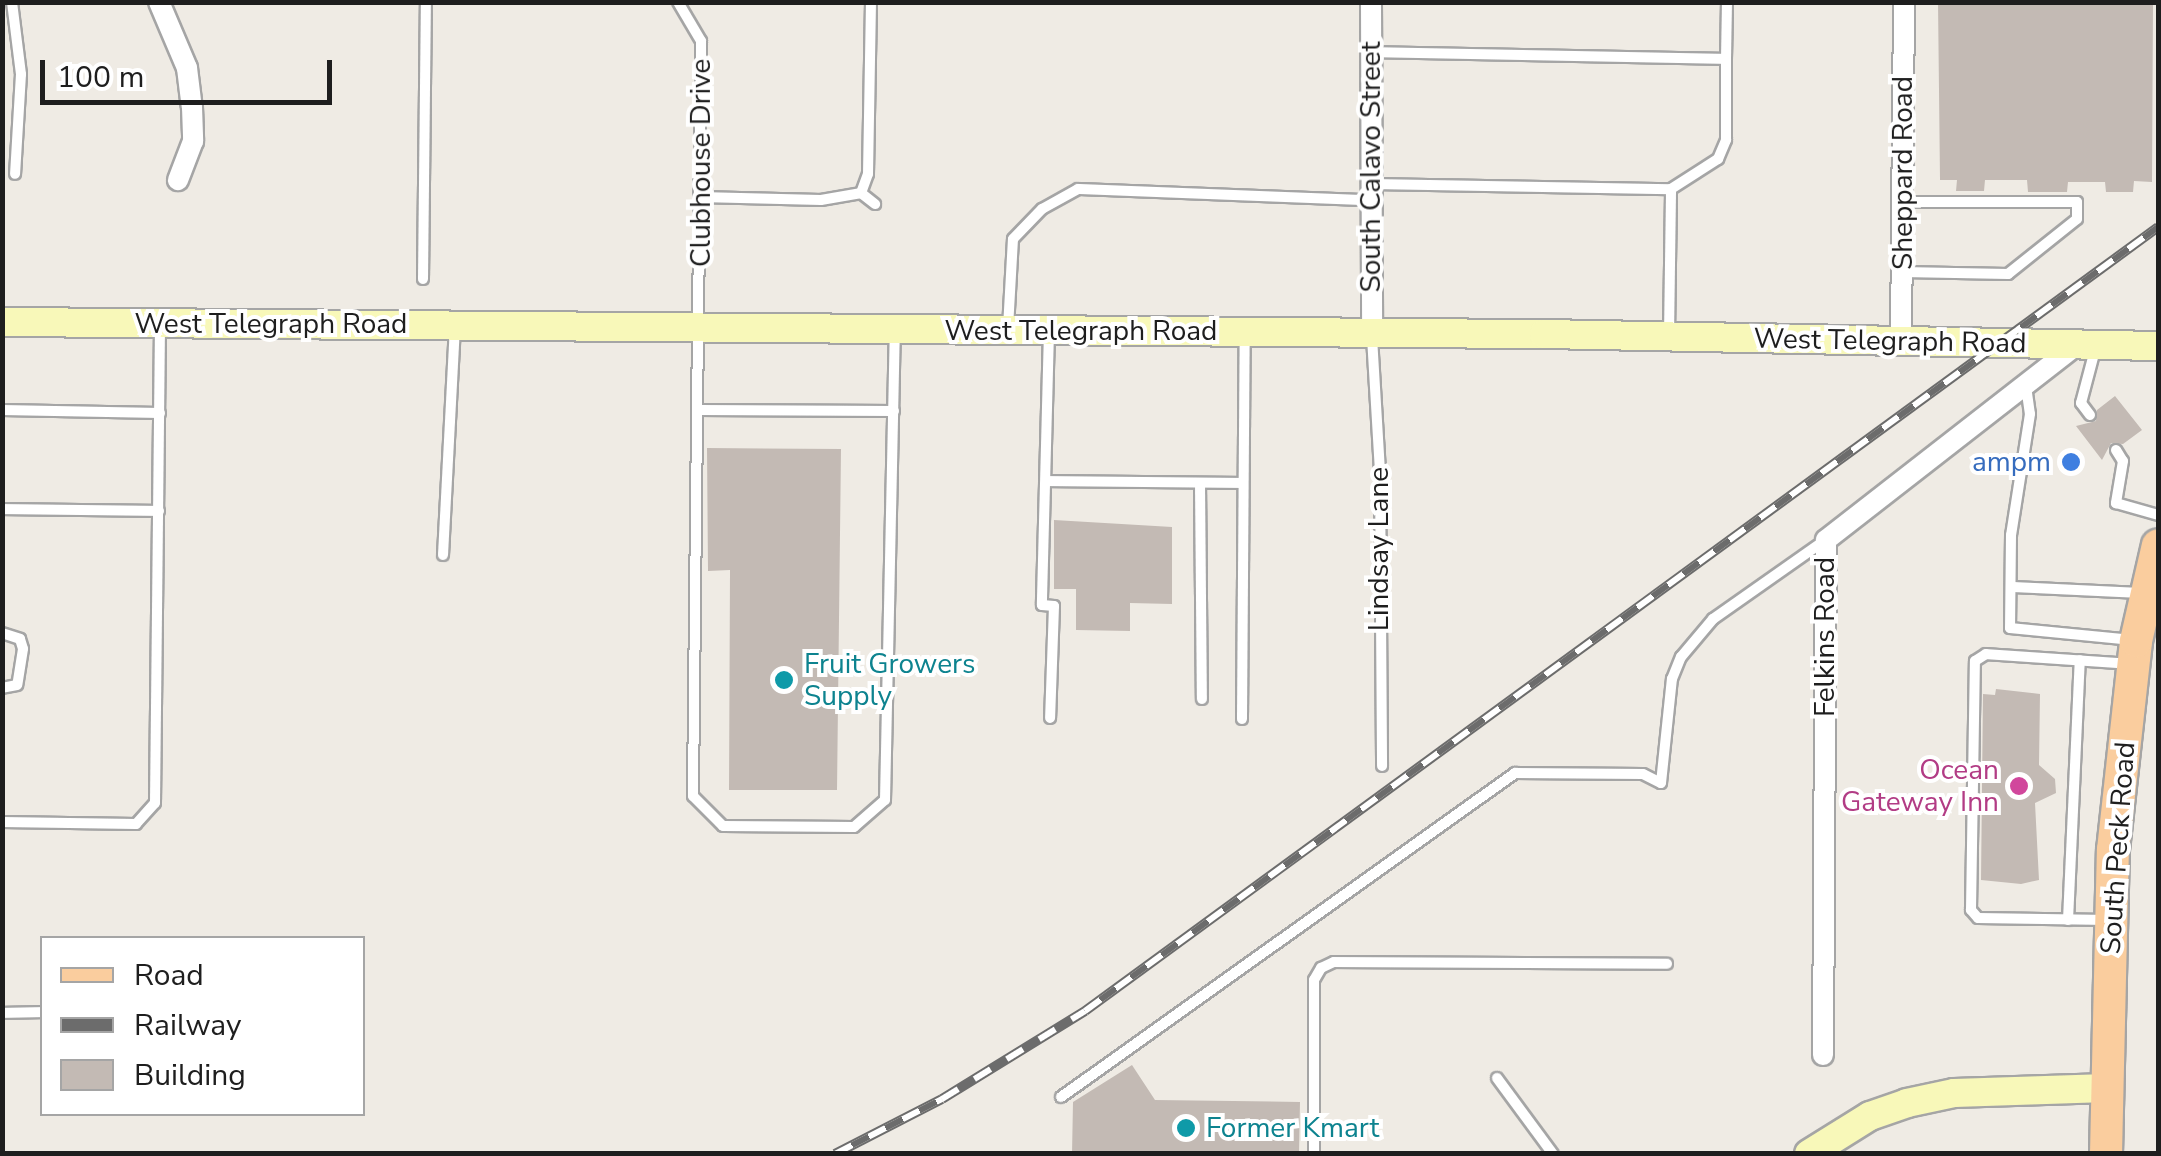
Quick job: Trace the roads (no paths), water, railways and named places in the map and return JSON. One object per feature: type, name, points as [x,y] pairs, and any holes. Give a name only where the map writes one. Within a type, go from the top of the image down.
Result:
[{"type":"main road","name":"West Telegraph Road","points":[[2,322],[455,325],[896,334],[1008,329],[1372,332],[2158,346]]},
{"type":"main road","name":"South Peck Road","points":[[2106,1154],[2110,920],[2134,652],[2158,546]]},
{"type":"main road","points":[[1809,1154],[1870,1116],[1907,1103],[1954,1093],[2108,1088]]},
{"type":"street","name":"South Calavo Street","points":[[1372,2],[1372,332]]},
{"type":"street","name":"Sheppard Road","points":[[1901,343],[1904,2]]},
{"type":"street","points":[[164,4],[187,68],[192,107],[193,142],[178,180]]},
{"type":"street","name":"Felkins Road","points":[[1822,1055],[1826,540],[2026,385],[2088,343]]},
{"type":"lane","points":[[12,2],[20,74],[15,174]]},
{"type":"lane","points":[[423,279],[426,2]]},
{"type":"lane","name":"Clubhouse Drive","points":[[678,2],[701,41],[693,796],[723,826],[854,828],[885,800],[896,334]]},
{"type":"lane","points":[[700,196],[846,199],[861,193],[868,174],[871,2]]},
{"type":"lane","points":[[1008,329],[1013,238],[1042,209],[1078,189],[1671,189],[1718,159],[1726,140],[1727,2]]},
{"type":"lane","points":[[1371,52],[1726,59]]},
{"type":"lane","points":[[1669,337],[1671,189]]},
{"type":"lane","points":[[861,193],[875,204]]},
{"type":"lane","points":[[1902,202],[2077,202],[2077,219],[2008,274],[1902,272]]},
{"type":"lane","points":[[2,822],[136,824],[155,802],[160,322]]},
{"type":"lane","points":[[442,555],[455,325]]},
{"type":"lane","points":[[1049,330],[1042,605],[1054,606],[1050,718]]},
{"type":"lane","points":[[1242,719],[1245,331]]},
{"type":"lane","name":"Lindsay Lane","points":[[1372,332],[1380,471],[1382,766]]},
{"type":"lane","points":[[2088,343],[2082,403],[2090,415]]},
{"type":"lane","points":[[2026,385],[2030,414],[2011,534],[2010,628],[2134,652]]},
{"type":"lane","points":[[2,410],[160,413]]},
{"type":"lane","points":[[699,410],[894,411]]},
{"type":"lane","points":[[2116,450],[2123,460],[2116,503],[2158,515]]},
{"type":"lane","points":[[1046,481],[1241,483]]},
{"type":"lane","points":[[1200,483],[1202,699]]},
{"type":"lane","points":[[2,509],[159,511]]},
{"type":"lane","points":[[1061,1096],[1515,773],[1643,774],[1661,782],[1672,680],[1682,657],[1713,619],[1826,540]]},
{"type":"lane","points":[[2013,587],[2145,594]]},
{"type":"lane","points":[[2,633],[20,639],[23,649],[17,686],[2,688]]},
{"type":"lane","points":[[2110,920],[1978,918],[1971,910],[1976,661],[1986,654],[2080,660],[2134,652]]},
{"type":"lane","points":[[2068,920],[2080,660]]},
{"type":"lane","points":[[1314,1154],[1314,980],[1321,968],[1334,962],[1667,964]]},
{"type":"lane","points":[[2,1013],[40,1012]]},
{"type":"lane","points":[[1497,1078],[1553,1154]]},
{"type":"railway","points":[[835,1154],[942,1099],[1085,1011],[2158,227]]},
{"type":"place","name":"ampm","points":[[2071,462]]},
{"type":"place","name":"Fruit Growers Supply","points":[[784,680]]},
{"type":"place","name":"Ocean Gateway Inn","points":[[2019,786]]},
{"type":"place","name":"Former Kmart","points":[[1186,1128]]}]
